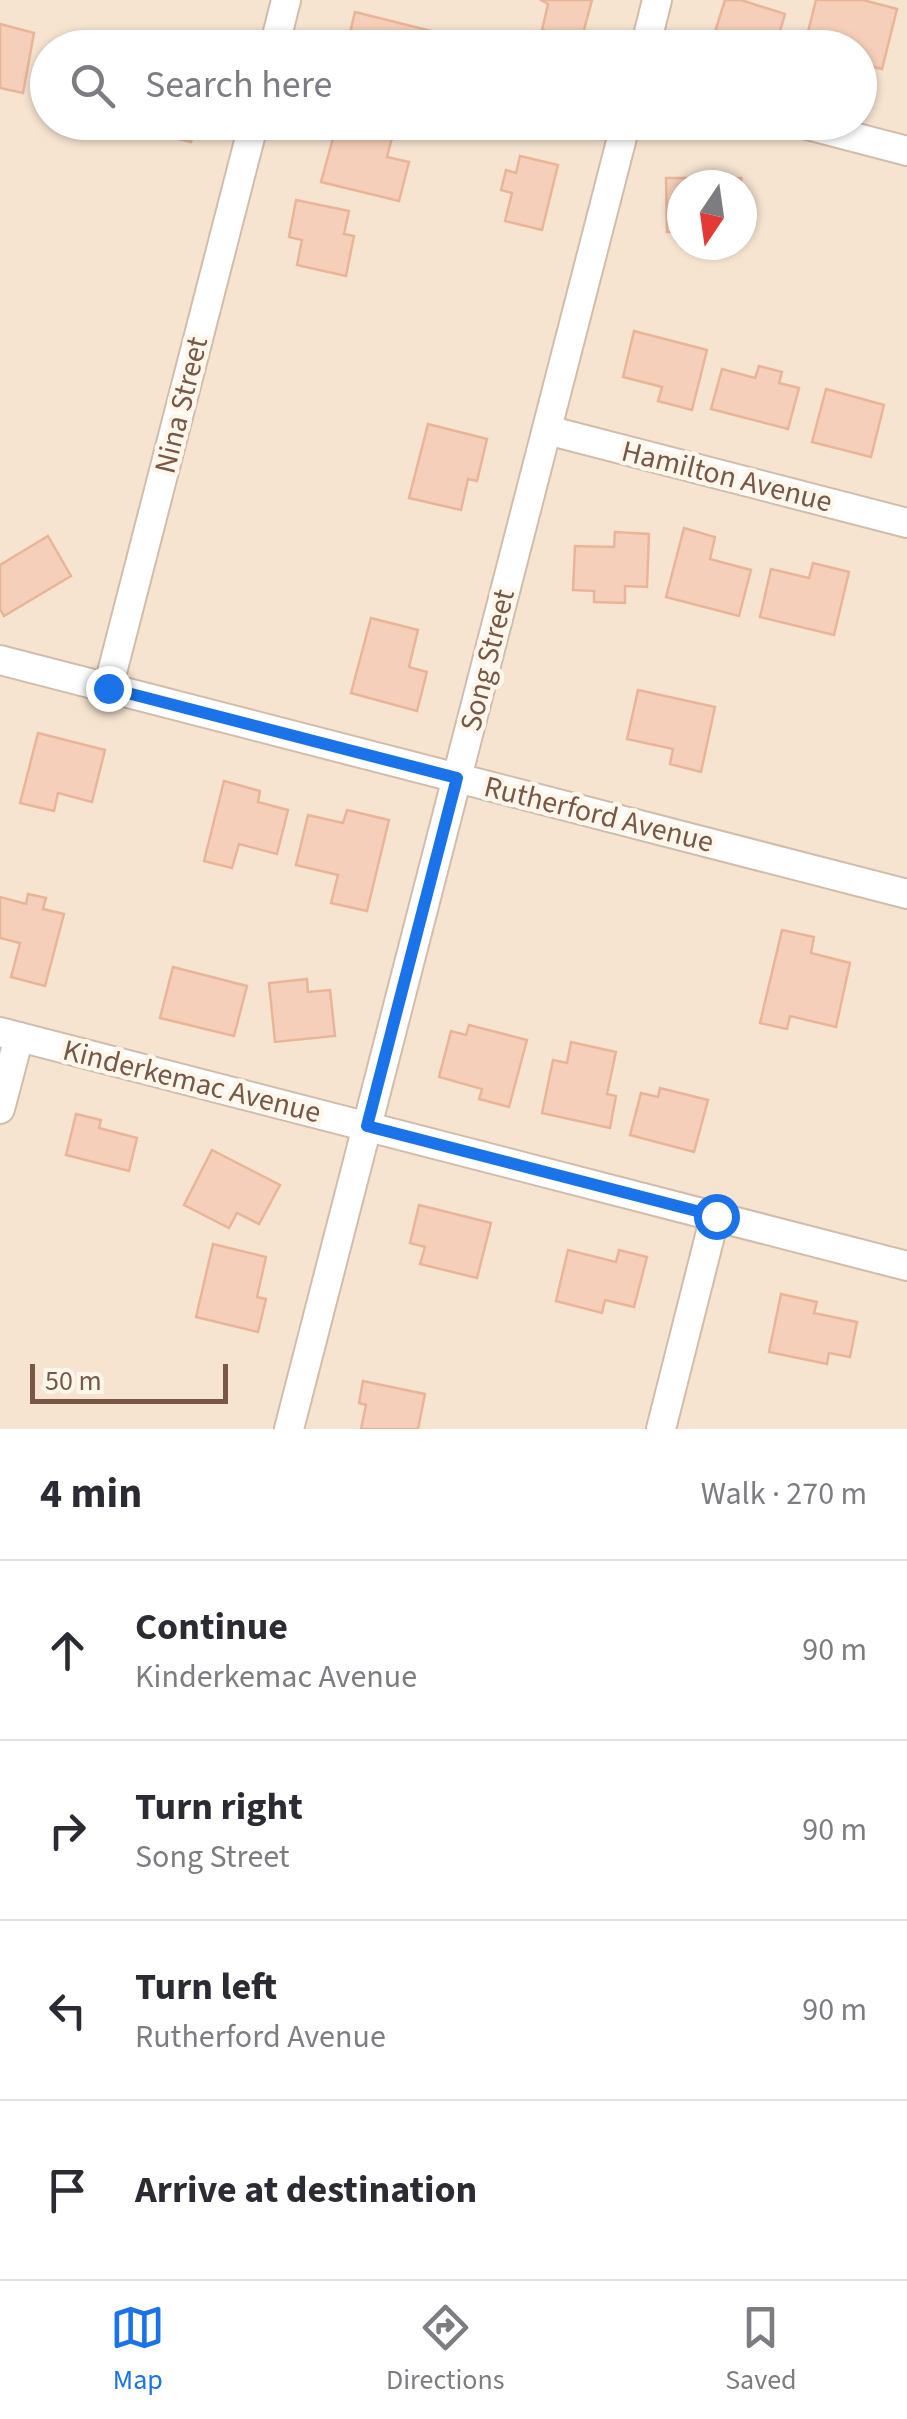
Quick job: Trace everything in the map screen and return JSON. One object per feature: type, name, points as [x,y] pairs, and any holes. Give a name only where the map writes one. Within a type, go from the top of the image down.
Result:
[{"type":"street","points":[[278,30],[286,0]]},
{"type":"street","points":[[650,30],[658,0]]},
{"type":"street","name":"Nina Street","points":[[108,688],[249,140]]},
{"type":"street","name":"Song Street","points":[[289,1429],[621,140]]},
{"type":"street","points":[[865,140],[907,151]]},
{"type":"street","name":"Hamilton Avenue","points":[[546,430],[907,522]]},
{"type":"street","name":"Rutherford Avenue","points":[[0,660],[907,894]]},
{"type":"street","points":[[0,1109],[9,1034]]},
{"type":"street","name":"Kinderkemac Avenue","points":[[9,1034],[907,1266]]},
{"type":"street","points":[[660,1429],[716,1216]]},
{"type":"shaded area","points":[[0,0],[907,0],[907,1429],[0,1429]]},
{"type":"building","points":[[541,0],[592,0],[584,30],[542,30],[548,4]]},
{"type":"building","points":[[725,0],[741,0],[785,14],[780,30],[716,30]]},
{"type":"building","points":[[816,0],[863,0],[897,9],[882,69],[877,68],[877,30],[808,30]]},
{"type":"building","points":[[355,12],[427,30],[351,30]]},
{"type":"building","points":[[0,24],[30,32],[30,55],[23,93],[0,88]]},
{"type":"building","points":[[332,140],[391,140],[387,157],[409,162],[399,201],[321,182]]},
{"type":"building","points":[[520,156],[558,165],[542,230],[505,221],[512,193],[501,190],[506,170],[516,173]]},
{"type":"building","points":[[296,200],[349,211],[344,234],[354,236],[346,276],[297,265],[302,240],[289,237]]},
{"type":"building","points":[[634,331],[707,350],[692,410],[658,401],[662,387],[623,377]]},
{"type":"building","points":[[759,366],[782,372],[779,383],[799,388],[788,429],[711,409],[722,369],[755,378]]},
{"type":"building","points":[[826,389],[884,405],[871,457],[812,442]]},
{"type":"building","points":[[428,424],[487,439],[477,481],[468,479],[461,510],[409,498]]},
{"type":"building","points":[[684,528],[715,537],[710,559],[751,570],[739,616],[666,597]]},
{"type":"building","points":[[615,532],[649,534],[647,587],[625,586],[625,603],[594,602],[594,591],[573,590],[575,546],[614,547]]},
{"type":"building","points":[[48,536],[71,576],[4,616],[0,609],[0,565]]},
{"type":"building","points":[[813,563],[849,572],[834,635],[760,617],[771,569],[809,578]]},
{"type":"building","points":[[371,618],[418,630],[409,667],[427,672],[417,711],[351,693]]},
{"type":"building","points":[[638,690],[715,707],[701,772],[670,764],[673,749],[627,739]]},
{"type":"building","points":[[38,733],[105,750],[92,802],[58,793],[54,811],[20,803]]},
{"type":"building","points":[[224,781],[260,791],[258,802],[288,810],[277,854],[239,844],[232,868],[204,861]]},
{"type":"building","points":[[347,810],[389,820],[367,911],[331,903],[338,875],[296,865],[308,815],[343,823]]},
{"type":"building","points":[[28,894],[46,898],[43,909],[64,914],[45,986],[11,977],[20,943],[0,938],[0,897],[26,904]]},
{"type":"building","points":[[782,930],[814,937],[811,953],[850,963],[836,1027],[790,1016],[787,1029],[760,1023]]},
{"type":"building","points":[[173,967],[247,986],[234,1036],[160,1018]]},
{"type":"building","points":[[307,979],[308,992],[330,990],[335,1036],[275,1042],[269,983]]},
{"type":"building","points":[[469,1025],[527,1040],[509,1107],[479,1099],[482,1089],[439,1077],[451,1031],[466,1035]]},
{"type":"building","points":[[571,1042],[616,1052],[607,1094],[616,1096],[610,1128],[542,1113],[553,1060],[567,1063]]},
{"type":"building","points":[[660,1088],[708,1100],[694,1152],[630,1135],[641,1093],[658,1097]]},
{"type":"building","points":[[76,1114],[101,1120],[99,1128],[137,1138],[129,1171],[66,1155]]},
{"type":"building","points":[[212,1150],[280,1185],[259,1224],[237,1213],[229,1228],[184,1205]]},
{"type":"building","points":[[419,1205],[491,1223],[477,1278],[420,1264],[425,1247],[410,1243]]},
{"type":"building","points":[[213,1244],[266,1257],[257,1297],[266,1299],[258,1332],[196,1317]]},
{"type":"building","points":[[568,1250],[616,1262],[619,1250],[647,1257],[634,1307],[605,1300],[602,1313],[556,1301]]},
{"type":"building","points":[[781,1294],[817,1302],[814,1313],[857,1322],[850,1357],[829,1353],[827,1364],[769,1352]]},
{"type":"building","points":[[363,1381],[425,1394],[418,1429],[361,1429],[366,1405],[359,1403]]},
{"type":"route","points":[[108,688],[457,778],[367,1126],[716,1216]]}]
